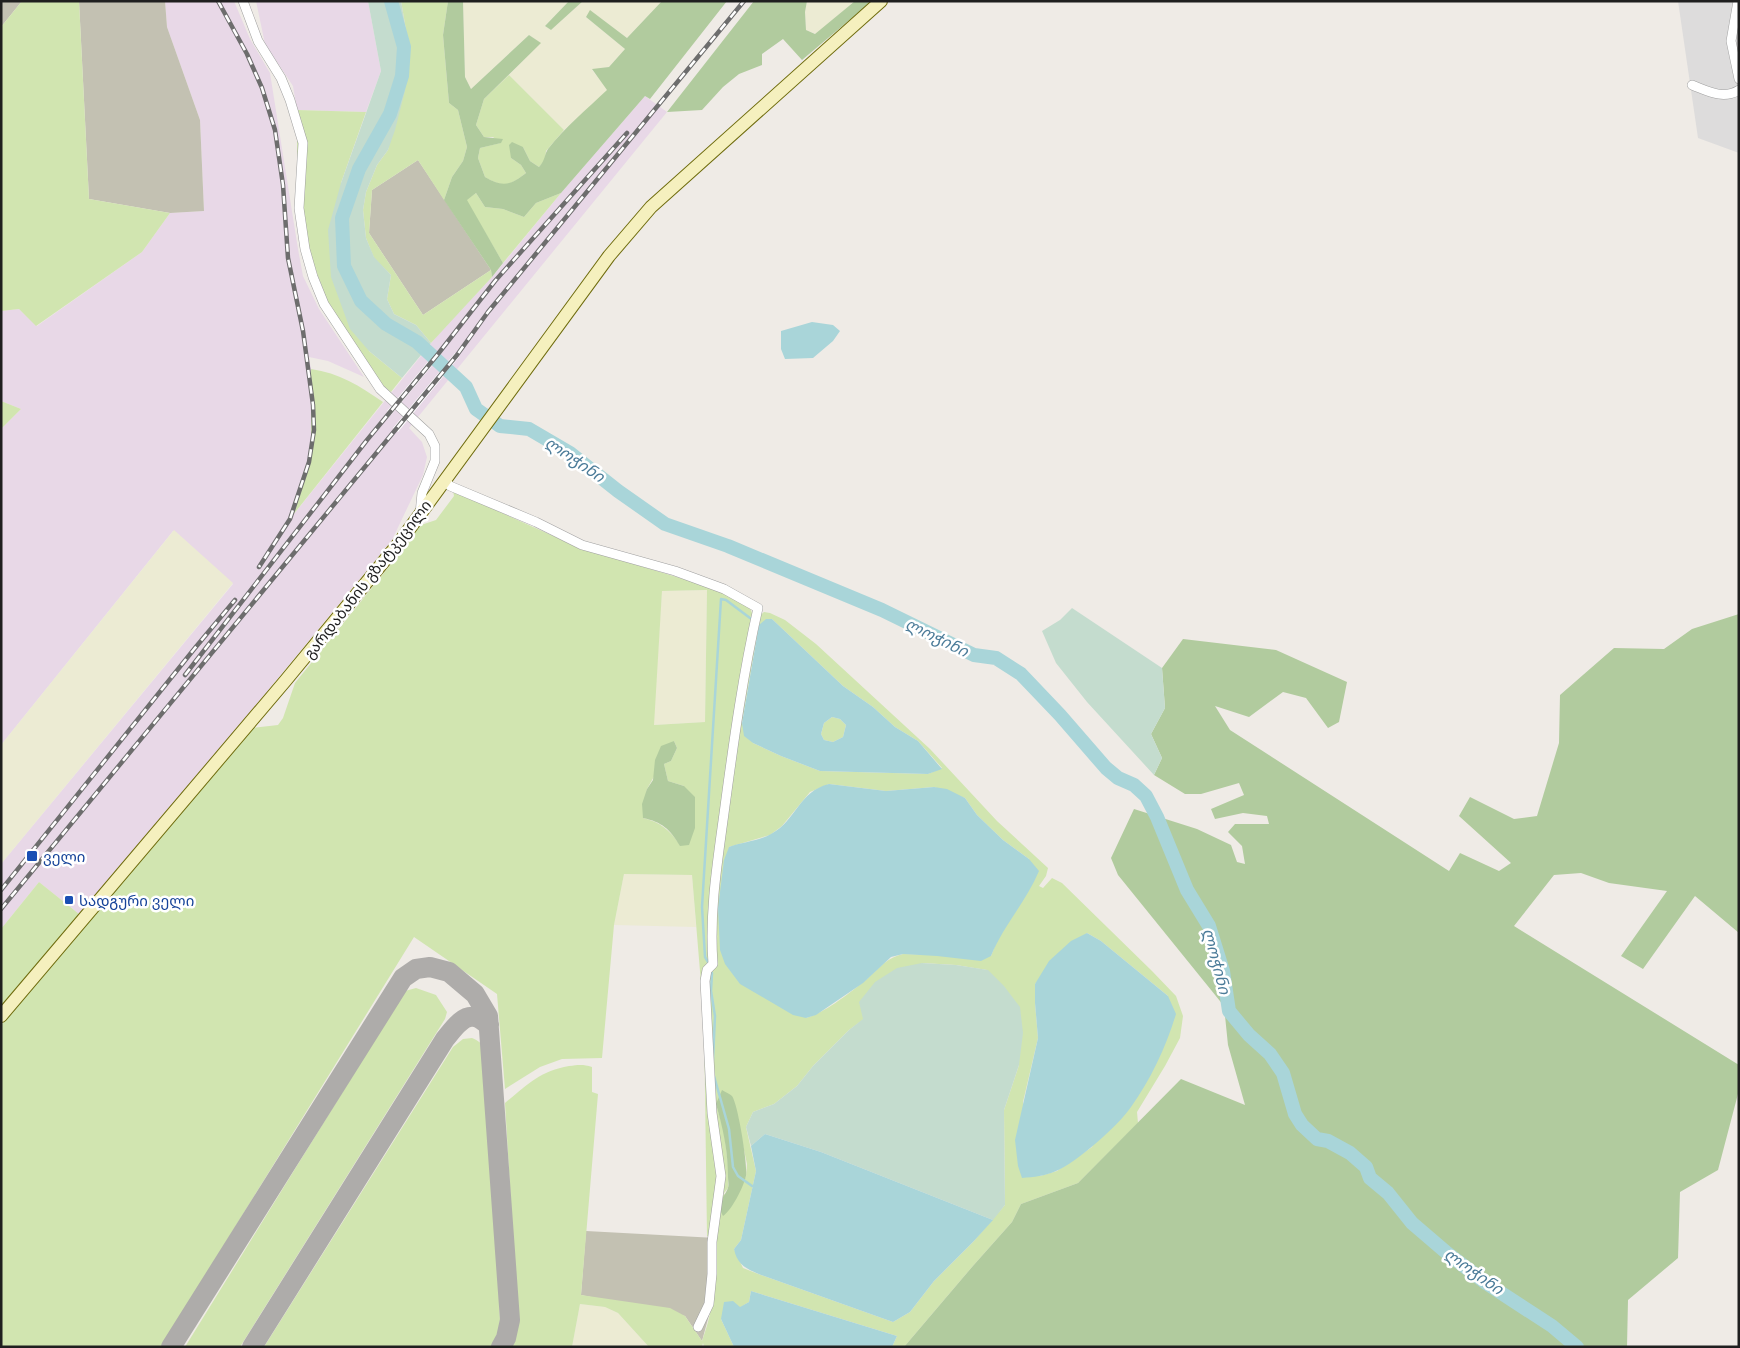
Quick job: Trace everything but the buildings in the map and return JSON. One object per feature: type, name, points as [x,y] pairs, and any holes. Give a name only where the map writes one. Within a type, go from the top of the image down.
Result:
[{"type":"main road","name":"გარდაბანის გზატკეცილი","points":[[1,1016],[286,680],[399,543],[609,256],[651,207],[881,1]]},
{"type":"street","points":[[244,1],[258,41],[280,78],[290,100],[303,143],[299,208],[305,249],[313,277],[324,304],[380,389],[428,434],[435,446],[435,460],[422,493],[420,514]]},
{"type":"street","points":[[1738,1],[1731,41],[1739,78]]},
{"type":"street","points":[[1692,85],[1724,96],[1731,95],[1739,90]]},
{"type":"street","points":[[445,480],[450,486],[536,522],[582,544],[675,571],[724,589],[758,608],[743,673],[716,862],[712,909],[713,964],[707,970],[705,981],[711,1105],[721,1176],[712,1242],[712,1274],[709,1304],[698,1327]]},
{"type":"shaded area","points":[[1,1],[22,1],[1,27]]},
{"type":"shaded area","points":[[79,1],[165,1],[167,27],[200,120],[204,211],[170,213],[89,199]]},
{"type":"shaded area","points":[[165,1],[234,1],[250,39],[270,73],[303,276],[319,309],[364,377],[328,361],[309,357],[311,369],[311,457],[294,514],[441,331],[492,277],[561,193],[645,96],[667,112],[409,428],[422,442],[427,457],[423,475],[392,540],[199,774],[79,914],[39,882],[1,929],[1,864],[233,584],[173,531],[1,745],[1,429],[21,409],[1,401],[1,311],[19,309],[37,326],[142,252],[170,213],[204,211],[200,120],[167,27]]},
{"type":"shaded area","points":[[256,1],[368,1],[381,71],[366,112],[297,110],[293,86],[265,44]]},
{"type":"shaded area","points":[[1678,1],[1739,1],[1739,153],[1698,138]]},
{"type":"shaded area","points":[[418,160],[491,270],[423,315],[369,233],[372,190]]},
{"type":"shaded area","points":[[586,1231],[716,1238],[717,1264],[712,1304],[702,1341],[685,1316],[581,1295]]},
{"type":"green space","points":[[22,1],[79,1],[89,199],[170,213],[142,252],[36,326],[19,309],[1,311],[1,27]]},
{"type":"green space","points":[[368,1],[401,1],[409,47],[405,91],[395,130],[388,150],[377,165],[366,192],[363,210],[366,238],[374,257],[391,275],[387,299],[394,314],[416,325],[431,343],[402,378],[369,351],[350,329],[331,277],[328,230],[341,183],[381,71]]},
{"type":"green space","points":[[401,1],[448,1],[443,35],[449,103],[458,110],[467,147],[463,161],[452,177],[444,200],[418,160],[372,190],[369,233],[423,315],[491,270],[492,277],[431,343],[416,325],[394,314],[387,299],[391,275],[374,258],[366,238],[363,210],[366,192],[377,165],[388,150],[409,47]]},
{"type":"green space","points":[[448,1],[463,1],[465,77],[471,89],[529,35],[541,43],[484,99],[476,125],[484,137],[503,139],[501,143],[480,148],[478,158],[485,177],[501,184],[506,184],[515,181],[526,173],[521,165],[511,158],[509,145],[512,142],[523,147],[530,161],[539,167],[548,149],[555,141],[576,118],[607,90],[592,69],[609,67],[625,49],[586,17],[590,10],[627,38],[662,1],[727,1],[650,99],[645,96],[561,193],[536,203],[524,217],[503,209],[485,207],[476,193],[467,200],[503,263],[492,277],[491,270],[444,200],[452,177],[463,161],[467,147],[458,110],[449,103],[443,35]]},
{"type":"green space","points":[[463,1],[569,1],[545,26],[551,30],[583,1],[662,1],[627,38],[591,11],[586,17],[625,49],[609,67],[592,70],[608,90],[564,130],[509,75],[540,43],[529,35],[471,89],[465,77]]},
{"type":"green space","points":[[569,1],[583,1],[551,30],[545,26]]},
{"type":"green space","points":[[754,1],[807,1],[805,12],[806,30],[815,34],[855,1],[872,1],[802,60],[783,39],[762,54],[762,65],[739,74],[723,87],[702,110],[667,112]]},
{"type":"green space","points":[[807,1],[855,1],[816,34],[806,30],[805,12]]},
{"type":"green space","points":[[509,75],[564,130],[546,151],[545,160],[539,167],[530,161],[523,147],[511,158],[521,165],[526,173],[511,183],[502,184],[485,177],[478,158],[480,148],[500,143],[493,137],[484,137],[476,125],[484,99]]},
{"type":"green space","points":[[297,110],[366,112],[341,183],[369,351],[402,378],[391,392],[381,384],[328,303],[312,260],[304,223],[297,152]]},
{"type":"green space","points":[[476,193],[485,207],[503,209],[524,217],[536,203],[561,193],[503,263],[466,200]]},
{"type":"green space","points":[[311,369],[349,381],[383,402],[293,515],[311,457]]},
{"type":"green space","points":[[1,401],[21,409],[1,429]]},
{"type":"green space","points":[[453,491],[578,547],[716,589],[749,606],[753,615],[758,617],[764,612],[785,620],[816,644],[930,749],[997,821],[1048,868],[1046,876],[1039,886],[1043,888],[1052,878],[1062,883],[1176,996],[1183,1016],[1180,1038],[1137,1112],[1138,1123],[1078,1183],[1021,1204],[1012,1222],[904,1347],[892,1347],[897,1336],[751,1291],[749,1302],[721,1319],[734,1347],[704,1347],[703,1343],[702,1347],[649,1347],[618,1313],[605,1307],[580,1304],[572,1347],[507,1347],[516,1324],[517,1306],[505,1103],[542,1075],[569,1066],[583,1065],[592,1067],[592,1092],[598,1094],[581,1295],[670,1308],[685,1316],[702,1341],[710,1316],[716,1277],[716,1238],[707,1236],[704,1019],[692,875],[624,874],[614,925],[602,1058],[562,1059],[540,1067],[505,1089],[497,994],[414,937],[161,1347],[1,1347],[1,1025],[251,728],[278,725],[283,718],[295,683],[400,553],[418,526],[436,520],[454,496]],"holes":[[[707,590],[705,722],[654,725],[662,591]],[[772,619],[843,686],[873,707],[895,727],[918,741],[942,768],[928,774],[820,771],[753,743],[742,723],[759,625]],[[674,741],[677,748],[671,761],[664,764],[668,781],[684,786],[680,845],[664,827],[643,818],[647,789]],[[829,784],[886,791],[934,787],[965,798],[977,815],[1003,840],[1029,859],[991,956],[903,954],[896,956],[885,962],[868,979],[835,1003],[806,1018],[729,847],[770,835],[782,826],[810,792]],[[1087,933],[1101,941],[1168,996],[1092,1147],[1057,1171],[1040,1176],[1023,1102],[1038,1038],[1035,984]],[[922,963],[956,965],[987,970],[1019,1065],[1004,1110],[1005,1205],[973,1242],[934,1281],[910,1312],[893,1322],[743,1268],[734,1249],[741,1240],[756,1171],[746,1127],[753,1112],[774,1104],[797,1086],[813,1066],[849,1030],[864,1019]],[[716,1104],[741,1136],[747,1164],[746,1177],[721,1197],[728,1188],[728,1165],[724,1131]]]},
{"type":"green space","points":[[174,530],[233,583],[1,864],[1,745]]},
{"type":"green space","points":[[707,590],[705,722],[653,725],[662,591]]},
{"type":"green space","points":[[1072,608],[1162,668],[1165,708],[1151,734],[1162,758],[1154,775],[1087,702],[1056,663],[1042,631],[1060,620]]},
{"type":"green space","points":[[1739,614],[1739,933],[1695,896],[1643,969],[1621,956],[1667,891],[1609,883],[1581,873],[1554,875],[1514,926],[1739,1065],[1739,1090],[1718,1170],[1680,1192],[1678,1258],[1628,1300],[1627,1347],[904,1347],[1012,1222],[1021,1204],[1078,1183],[1181,1079],[1245,1105],[1228,1045],[1224,1006],[1118,875],[1111,858],[1134,809],[1197,829],[1231,845],[1237,862],[1245,864],[1242,846],[1228,832],[1235,824],[1269,824],[1267,816],[1243,813],[1215,819],[1211,809],[1244,795],[1239,783],[1201,794],[1185,794],[1154,775],[1162,758],[1151,734],[1165,708],[1162,668],[1183,639],[1276,650],[1347,682],[1339,722],[1328,728],[1306,698],[1283,692],[1249,717],[1215,706],[1230,730],[1449,871],[1460,853],[1499,871],[1511,863],[1459,816],[1470,797],[1514,819],[1537,816],[1559,743],[1560,695],[1614,648],[1664,649],[1692,629]]},
{"type":"green space","points":[[832,717],[840,719],[846,725],[843,737],[833,742],[824,740],[821,734],[824,723]]},
{"type":"green space","points":[[674,741],[677,748],[671,761],[664,764],[668,781],[684,786],[695,797],[695,828],[689,845],[680,846],[665,827],[643,818],[642,804],[647,789],[653,780],[655,760],[661,746]]},
{"type":"green space","points":[[624,874],[692,875],[696,927],[614,925]]},
{"type":"green space","points":[[39,882],[79,914],[1,1006],[1,929]]},
{"type":"green space","points":[[922,963],[956,965],[988,970],[1004,986],[1020,1007],[1023,1033],[1019,1065],[1004,1110],[1005,1205],[993,1220],[821,1152],[765,1134],[751,1146],[746,1127],[753,1112],[774,1104],[797,1086],[813,1066],[849,1030],[863,1019],[859,1002],[875,982],[897,968]]},
{"type":"green space","points":[[416,988],[436,995],[447,1012],[445,1019],[240,1347],[185,1347],[405,991]]},
{"type":"green space","points":[[472,1038],[482,1045],[488,1064],[500,1320],[493,1347],[264,1347],[453,1047],[463,1039]]},
{"type":"green space","points":[[722,1090],[732,1096],[734,1101],[746,1160],[746,1176],[740,1192],[730,1209],[723,1216],[720,1204],[728,1187],[728,1167],[725,1140],[716,1104]]},
{"type":"green space","points":[[580,1304],[605,1307],[618,1313],[649,1347],[572,1347]]},
{"type":"water","points":[[812,322],[833,325],[840,331],[833,341],[813,358],[785,359],[781,349],[781,331]]},
{"type":"water","points":[[766,619],[772,619],[843,686],[873,707],[895,727],[918,741],[942,769],[928,774],[820,771],[781,756],[753,743],[744,736],[742,723],[759,625]],"holes":[[[832,717],[840,719],[846,725],[843,737],[833,742],[824,740],[821,734],[824,723]]]},
{"type":"water","points":[[829,784],[886,791],[934,787],[947,789],[965,798],[977,815],[1003,840],[1029,859],[1039,871],[991,956],[981,961],[903,954],[891,957],[863,983],[816,1015],[806,1018],[793,1015],[740,984],[725,964],[720,950],[718,908],[724,860],[729,847],[771,834],[786,822],[804,799],[819,788]]},
{"type":"water","points":[[1087,933],[1101,941],[1168,996],[1176,1014],[1163,1051],[1125,1115],[1096,1143],[1064,1167],[1048,1174],[1022,1178],[1018,1166],[1015,1140],[1038,1038],[1035,984],[1049,961],[1071,941]]},
{"type":"water","points":[[765,1134],[821,1152],[993,1220],[934,1281],[910,1312],[893,1322],[761,1275],[740,1263],[734,1249],[741,1240],[756,1171],[751,1146]]},
{"type":"water","points":[[751,1291],[897,1336],[892,1347],[734,1347],[721,1319],[724,1302],[733,1301],[740,1307],[749,1302]]},
{"type":"pier","points":[[436,352],[440,356],[391,415],[387,411]]},
{"type":"pier","points":[[455,353],[459,357],[398,432],[393,428]]},
{"type":"waterway","name":"ლოჭინი","points":[[391,1],[404,47],[402,76],[390,114],[359,169],[342,218],[344,266],[361,301],[386,324],[417,342],[466,387],[476,409],[500,426],[529,429],[570,453],[618,491],[665,524],[728,546],[882,610],[974,655],[996,658],[1021,674],[1106,768],[1118,778],[1134,785],[1146,796],[1157,817],[1187,890],[1209,926],[1223,971],[1229,1011],[1249,1035],[1270,1054],[1283,1073],[1295,1114],[1302,1125],[1317,1139],[1328,1141],[1350,1153],[1366,1167],[1370,1178],[1388,1193],[1412,1223],[1447,1253],[1486,1283],[1552,1326],[1577,1347]]},
{"type":"waterway","points":[[708,962],[705,957],[702,907],[721,599],[726,600],[750,618]]},
{"type":"waterway","points":[[712,973],[711,991],[715,1016],[713,1060]]},
{"type":"waterway","points":[[714,1076],[729,1129],[733,1167],[738,1176],[752,1186]]},
{"type":"taxiway","points":[[171,1347],[403,978],[416,969],[430,967],[449,972],[475,994],[488,1016],[510,1320],[506,1338],[501,1347]]},
{"type":"taxiway","points":[[252,1347],[445,1039],[465,1018],[478,1018],[489,1025]]},
{"type":"railway","points":[[218,1],[247,54],[262,88],[275,130],[283,185],[288,258],[303,331],[313,405],[314,430],[309,462],[290,519],[259,567]]},
{"type":"railway","points":[[1,909],[457,355],[488,312],[744,1]]},
{"type":"railway","points":[[185,675],[367,440],[495,281],[627,133]]},
{"type":"railway","points":[[1,890],[235,600]]},
{"type":"place","name":"ველი","points":[[32,856]]},
{"type":"place","name":"სადგური ველი","points":[[69,900]]}]
